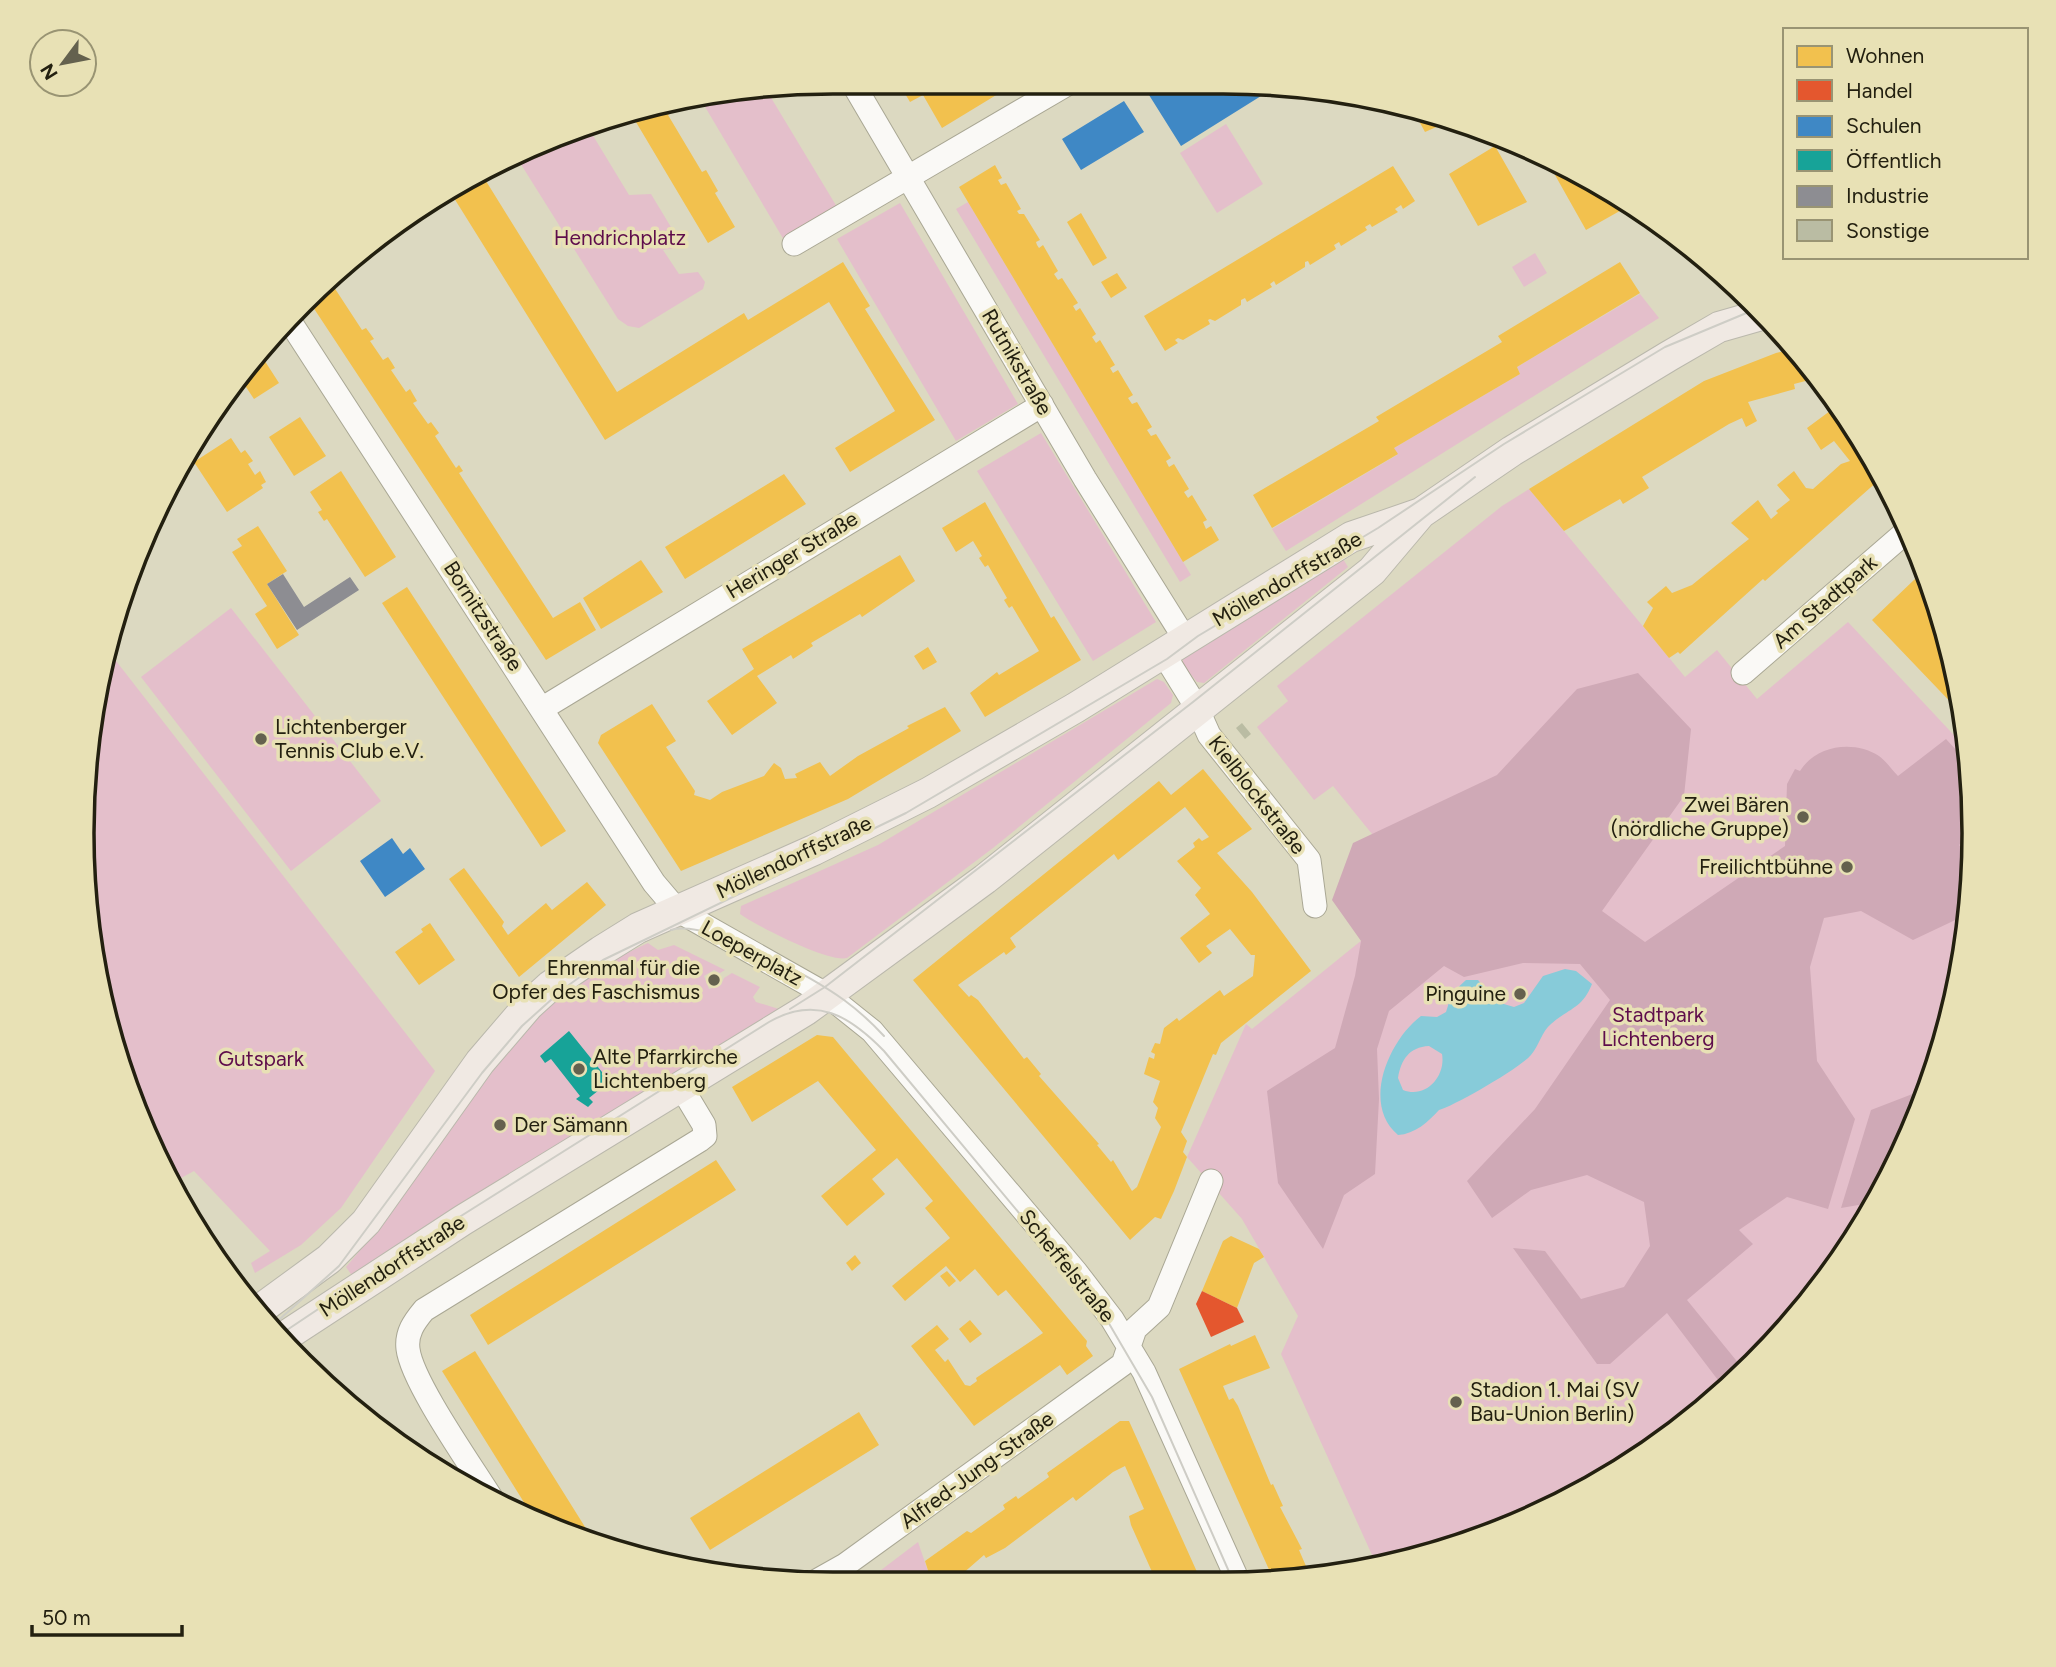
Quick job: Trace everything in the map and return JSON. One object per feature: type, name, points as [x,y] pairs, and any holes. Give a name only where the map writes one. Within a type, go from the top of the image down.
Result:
[{"type":"main road","name":"Möllendorffstraße","points":[[265,1306],[329,1259],[366,1222],[480,1062],[528,1006],[550,986],[601,951],[638,928],[814,850],[929,793],[1351,537],[1421,513],[1512,452],[1669,356],[1719,327],[1751,318]]},
{"type":"main road","name":"Möllendorffstraße","points":[[289,1333],[359,1285],[827,995],[985,879],[1197,708],[1372,572],[1421,513]]},
{"type":"street","name":"Rutnikstraße","points":[[859,94],[1042,405],[1174,646]]},
{"type":"street","points":[[794,243],[1051,94]]},
{"type":"street","name":"Bornitzstraße","points":[[295,328],[651,878],[677,910]]},
{"type":"street","name":"Heringer Straße","points":[[543,708],[1042,405]]},
{"type":"street","name":"Am Stadtpark","points":[[1743,673],[1899,538]]},
{"type":"street","name":"Kielblockstraße","points":[[1174,646],[1209,735],[1308,860],[1315,906]]},
{"type":"street","name":"Loeperplatz","points":[[677,910],[827,995]]},
{"type":"street","name":"Scheffelstraße","points":[[827,995],[890,1049],[1076,1272],[1128,1346],[1156,1397],[1234,1572]]},
{"type":"street","points":[[482,1483],[418,1378],[408,1348],[414,1322],[424,1310],[705,1136],[704,1125],[680,1085]]},
{"type":"street","points":[[1128,1346],[1135,1329],[1159,1307],[1211,1181]]},
{"type":"street","name":"Alfred-Jung-Straße","points":[[833,1572],[1123,1364],[1128,1346]]},
{"type":"green space","points":[[771,97],[837,207],[784,240],[705,106]]},
{"type":"green space","points":[[1226,124],[1263,184],[1217,213],[1180,153]]},
{"type":"green space","name":"Hendrichplatz","points":[[593,135],[629,195],[651,194],[683,247],[663,250],[679,274],[698,272],[705,282],[703,289],[639,328],[628,326],[618,319],[521,165]]},
{"type":"green space","points":[[968,202],[1191,575],[1180,582],[956,209]]},
{"type":"green space","points":[[900,203],[1018,404],[956,441],[837,239]]},
{"type":"green space","points":[[1535,253],[1547,273],[1524,287],[1512,267]]},
{"type":"green space","points":[[1640,294],[1659,318],[1286,551],[1272,529],[1397,455],[1394,448],[1520,374],[1517,367]]},
{"type":"green space","points":[[1041,433],[1156,622],[1093,661],[977,471]]},
{"type":"green space","name":"Stadtpark Lichtenberg","points":[[1529,489],[1685,677],[1717,650],[1757,699],[1848,622],[1955,736],[1962,834],[1955,930],[1936,1025],[1905,1116],[1885,1160],[1837,1244],[1778,1321],[1710,1389],[1633,1448],[1592,1473],[1505,1516],[1460,1533],[1373,1557],[1281,1354],[1298,1316],[1242,1219],[1187,1157],[1246,1024],[1252,1029],[1420,893],[1333,786],[1314,800],[1257,727],[1288,701],[1277,686],[1502,506]]},
{"type":"green space","points":[[1343,559],[1348,567],[1204,683],[1197,682],[1183,665],[1183,659]]},
{"type":"green space","name":"Lichtenberger Tennis Club e.V.","points":[[231,608],[381,801],[291,871],[141,677]]},
{"type":"green space","name":"Gutspark","points":[[116,660],[435,1071],[341,1208],[301,1245],[255,1273],[251,1263],[270,1251],[194,1171],[180,1177],[151,1116],[120,1025],[109,978],[96,882],[94,834],[100,755]]},
{"type":"green space","points":[[1638,673],[1691,729],[1684,796],[1602,911],[1645,942],[1785,846],[1787,784],[1795,769],[1800,771],[1816,755],[1836,748],[1858,748],[1882,758],[1898,776],[1946,739],[1956,750],[1962,834],[1959,845],[1961,848],[1956,920],[1913,940],[1861,911],[1824,918],[1810,967],[1817,1061],[1855,1119],[1828,1209],[1787,1197],[1739,1230],[1753,1244],[1687,1300],[1738,1363],[1719,1381],[1667,1313],[1610,1364],[1597,1364],[1513,1248],[1545,1251],[1581,1299],[1624,1287],[1650,1246],[1644,1202],[1587,1175],[1531,1190],[1492,1218],[1467,1181],[1535,1109],[1610,1000],[1580,964],[1523,963],[1464,977],[1444,966],[1389,1011],[1377,1049],[1379,1099],[1375,1174],[1344,1195],[1323,1249],[1278,1183],[1267,1091],[1335,1048],[1355,976],[1361,941],[1332,900],[1353,843],[1497,775],[1577,689]]},
{"type":"green space","points":[[1157,679],[1164,682],[1173,695],[1171,703],[993,848],[847,958],[825,955],[810,949],[761,927],[740,914],[741,906],[878,845]]},
{"type":"green space","points":[[648,943],[658,950],[674,945],[725,970],[720,973],[714,970],[704,976],[709,989],[721,985],[724,978],[732,973],[760,987],[753,997],[756,1002],[779,1009],[353,1277],[346,1267],[514,1042],[564,992],[605,965]]},
{"type":"green space","points":[[1913,1094],[1885,1160],[1861,1205],[1841,1208],[1871,1110]]},
{"type":"green space","points":[[918,1542],[928,1572],[878,1572]]},
{"type":"water","points":[[1565,969],[1576,971],[1592,984],[1584,999],[1548,1027],[1525,1061],[1458,1102],[1439,1110],[1416,1130],[1398,1135],[1387,1122],[1381,1107],[1381,1090],[1390,1056],[1409,1027],[1421,1016],[1437,1017],[1446,1012],[1452,993],[1466,980],[1478,980],[1497,1002],[1514,1007],[1524,1003],[1543,976]],"holes":[[[1429,1046],[1442,1054],[1441,1070],[1433,1084],[1419,1091],[1403,1090],[1398,1078],[1399,1071],[1411,1052]]]},
{"type":"building: Wohnen","points":[[905,94],[998,94],[942,128],[923,95],[910,102]]},
{"type":"building: Wohnen","points":[[671,113],[668,115],[702,172],[706,170],[718,191],[715,193],[735,227],[708,243],[636,122]]},
{"type":"building: Wohnen","points":[[1419,122],[1437,127],[1425,132]]},
{"type":"building: Wohnen","points":[[1494,147],[1527,202],[1478,226],[1449,174]]},
{"type":"building: Wohnen","points":[[995,165],[1002,178],[998,180],[1001,185],[1006,183],[1021,209],[1017,211],[1024,214],[1040,240],[1036,242],[1037,245],[1039,248],[1043,245],[1058,271],[1054,274],[1058,280],[1062,278],[1078,303],[1073,306],[1076,311],[1080,308],[1096,334],[1092,337],[1096,343],[1100,340],[1115,365],[1110,368],[1113,373],[1118,370],[1133,395],[1128,398],[1132,404],[1137,402],[1152,427],[1147,430],[1151,436],[1156,434],[1171,458],[1166,461],[1169,467],[1174,464],[1189,489],[1184,492],[1188,498],[1192,495],[1207,520],[1203,522],[1206,529],[1211,526],[1219,540],[1183,562],[959,187]]},
{"type":"building: Wohnen","points":[[1393,166],[1415,201],[1403,209],[1401,205],[1395,209],[1398,212],[1372,227],[1370,224],[1365,227],[1367,230],[1341,246],[1339,242],[1334,245],[1336,249],[1310,265],[1308,261],[1305,262],[1305,267],[1276,285],[1274,281],[1270,284],[1272,287],[1247,302],[1245,298],[1241,300],[1241,305],[1215,321],[1208,320],[1210,324],[1183,340],[1178,338],[1175,340],[1178,343],[1165,351],[1144,316]]},
{"type":"building: Wohnen","points":[[1555,175],[1592,194],[1620,211],[1586,230]]},
{"type":"building: Wohnen","points":[[487,182],[617,392],[744,313],[748,320],[843,262],[870,306],[865,309],[935,420],[850,472],[835,448],[895,411],[829,302],[605,440],[455,200]]},
{"type":"building: Wohnen","points":[[1081,213],[1107,258],[1093,266],[1067,222]]},
{"type":"building: Wohnen","points":[[1620,262],[1640,293],[1517,367],[1520,374],[1394,448],[1398,454],[1272,528],[1253,495],[1379,421],[1376,417],[1502,342],[1498,336]]},
{"type":"building: Wohnen","points":[[1117,273],[1127,288],[1111,298],[1101,282]]},
{"type":"building: Wohnen","points":[[335,288],[362,330],[366,328],[374,339],[370,341],[383,360],[388,357],[395,368],[391,370],[406,392],[410,389],[417,401],[413,403],[428,424],[431,422],[439,433],[435,436],[456,468],[459,465],[463,471],[459,473],[553,618],[580,602],[596,630],[546,660],[314,308]]},
{"type":"building: Wohnen","points":[[1782,351],[1806,381],[1794,384],[1795,389],[1748,402],[1757,421],[1746,427],[1742,418],[1729,424],[1642,477],[1649,488],[1623,504],[1620,499],[1564,531],[1529,489],[1704,381]]},
{"type":"building: Wohnen","points":[[265,362],[279,383],[254,399],[245,386]]},
{"type":"building: Wohnen","points":[[1829,412],[1873,485],[1680,654],[1678,652],[1669,658],[1643,626],[1653,608],[1647,602],[1666,586],[1672,593],[1692,585],[1749,539],[1731,523],[1758,500],[1771,519],[1778,513],[1776,511],[1790,500],[1777,485],[1794,471],[1806,488],[1813,489],[1841,464],[1850,461],[1834,441],[1821,450],[1807,428]]},
{"type":"building: Wohnen","points":[[300,417],[326,456],[294,476],[269,437]]},
{"type":"building: Wohnen","points":[[231,438],[241,453],[245,450],[253,461],[248,464],[255,475],[260,471],[266,482],[261,485],[263,488],[227,512],[195,463]]},
{"type":"building: Wohnen","points":[[341,471],[396,557],[365,577],[327,519],[324,521],[318,512],[322,510],[310,492]]},
{"type":"building: Wohnen","points":[[784,474],[806,504],[685,579],[665,547]]},
{"type":"building: Wohnen","points":[[985,502],[1051,618],[1054,616],[1081,660],[985,717],[970,693],[997,672],[999,675],[1039,651],[1012,606],[1009,608],[1004,600],[1007,598],[988,565],[985,567],[979,558],[982,556],[973,541],[956,552],[942,528]]},
{"type":"building: Wohnen","points":[[258,526],[287,571],[267,584],[299,635],[277,649],[255,614],[267,606],[232,552],[242,546],[237,539]]},
{"type":"building: Wohnen","points":[[900,555],[915,581],[862,617],[860,614],[811,643],[813,646],[793,659],[791,655],[757,676],[777,703],[732,735],[707,701],[754,669],[742,649]]},
{"type":"building: Wohnen","points":[[641,560],[663,592],[601,629],[583,598]]},
{"type":"building: Wohnen","points":[[1915,579],[1936,642],[1949,700],[1872,620]]},
{"type":"building: Wohnen","points":[[407,587],[566,831],[541,847],[382,603]]},
{"type":"building: Wohnen","points":[[928,647],[937,662],[923,670],[914,656]]},
{"type":"building: Wohnen","points":[[652,704],[676,741],[666,747],[695,791],[694,795],[710,800],[722,792],[764,776],[774,763],[781,768],[785,779],[797,778],[795,774],[820,762],[830,776],[858,756],[909,728],[907,726],[945,707],[961,731],[848,799],[681,871],[598,743],[601,735]]},
{"type":"building: Wohnen","points":[[1203,769],[1252,829],[1217,853],[1252,892],[1311,971],[1221,1043],[1216,1055],[1213,1054],[1181,1132],[1187,1141],[1183,1152],[1187,1157],[1174,1191],[1161,1219],[1155,1217],[1130,1240],[913,980],[1159,781],[1171,795]],"holes":[[[1185,807],[1209,837],[1202,841],[1199,838],[1193,843],[1195,847],[1177,861],[1201,888],[1195,895],[1210,914],[1180,938],[1199,963],[1212,953],[1206,946],[1230,929],[1251,955],[1255,955],[1253,976],[1224,996],[1220,990],[1179,1021],[1177,1018],[1164,1028],[1160,1044],[1155,1043],[1151,1052],[1155,1054],[1154,1059],[1149,1057],[1144,1074],[1160,1081],[1153,1102],[1158,1108],[1155,1118],[1161,1127],[1137,1187],[1132,1191],[1113,1160],[1111,1162],[1097,1145],[1099,1144],[1039,1076],[1041,1074],[1027,1057],[1024,1059],[978,1000],[971,995],[969,997],[958,985],[1004,952],[1006,955],[1016,947],[1010,938],[1114,854],[1118,860]]]},
{"type":"building: Wohnen","points":[[464,868],[504,922],[502,926],[508,935],[546,903],[552,910],[587,882],[606,905],[519,977],[449,879]]},
{"type":"building: Wohnen","points":[[430,923],[455,960],[419,985],[395,952],[423,932],[421,929]]},
{"type":"building: Wohnen","points":[[817,1035],[833,1037],[1087,1341],[1086,1346],[1093,1356],[1067,1375],[1060,1365],[974,1426],[911,1346],[937,1325],[949,1339],[935,1350],[945,1362],[948,1359],[965,1385],[970,1386],[977,1381],[976,1378],[1043,1333],[1006,1290],[998,1296],[975,1269],[960,1282],[946,1266],[905,1301],[892,1286],[950,1238],[925,1208],[933,1201],[897,1158],[872,1179],[885,1194],[847,1226],[821,1196],[876,1150],[818,1081],[752,1122],[732,1087]]},
{"type":"building: Wohnen","points":[[716,1160],[736,1190],[488,1345],[470,1315]]},
{"type":"building: Wohnen","points":[[1231,1236],[1259,1249],[1264,1257],[1254,1263],[1237,1308],[1202,1291],[1223,1241]]},
{"type":"building: Wohnen","points":[[855,1255],[861,1263],[852,1271],[846,1263]]},
{"type":"building: Wohnen","points":[[947,1271],[956,1281],[949,1287],[940,1276]]},
{"type":"building: Wohnen","points":[[970,1320],[982,1334],[970,1343],[959,1329]]},
{"type":"building: Wohnen","points":[[1255,1335],[1270,1368],[1223,1386],[1229,1400],[1233,1398],[1238,1406],[1271,1485],[1273,1484],[1283,1506],[1280,1507],[1302,1549],[1299,1550],[1307,1567],[1270,1571],[1179,1369],[1230,1344],[1231,1346]]},
{"type":"building: Wohnen","points":[[475,1351],[587,1529],[525,1504],[442,1371]]},
{"type":"building: Wohnen","points":[[859,1412],[879,1445],[710,1550],[690,1518]]},
{"type":"building: Wohnen","points":[[1120,1421],[1129,1421],[1197,1572],[1152,1572],[1131,1525],[1129,1516],[1144,1509],[1125,1466],[1076,1501],[1073,1497],[1005,1548],[986,1558],[984,1555],[964,1572],[928,1572],[925,1561],[967,1531],[971,1533],[1005,1509],[1003,1505],[1016,1496],[1018,1499],[1049,1477],[1047,1473]]},
{"type":"building: Handel","points":[[1202,1291],[1237,1308],[1244,1322],[1211,1337],[1196,1304]]},
{"type":"building: Schulen","points":[[1148,94],[1261,96],[1181,146]]},
{"type":"building: Schulen","points":[[1124,101],[1144,132],[1081,170],[1062,139]]},
{"type":"building: Schulen","points":[[392,838],[403,854],[410,848],[425,869],[385,897],[360,861]]},
{"type":"building: Öffentlich","name":"Alte Pfarrkirche Lichtenberg","points":[[569,1031],[606,1077],[610,1074],[614,1079],[610,1082],[613,1086],[608,1091],[604,1086],[589,1098],[593,1102],[588,1107],[576,1099],[580,1096],[551,1059],[545,1063],[540,1056]]},
{"type":"building: Industrie","points":[[283,574],[304,607],[350,577],[359,590],[297,630],[267,584]]},
{"type":"building: Sonstige","points":[[1242,723],[1251,734],[1245,739],[1236,728]]},
{"type":"tram line","points":[[278,1321],[339,1266],[482,1073],[522,1026],[562,990],[603,960],[906,813],[1167,659],[1198,636],[1378,528],[1504,444],[1665,347],[1747,313]]},
{"type":"tram line","points":[[790,1009],[825,987],[1193,702],[1475,477]]},
{"type":"tram line","points":[[671,930],[688,929],[709,933],[760,952],[844,1000],[884,1036]]},
{"type":"tram line","points":[[287,1330],[399,1255],[769,1022],[802,1010],[831,1013],[858,1028],[884,1051],[1104,1315],[1152,1397],[1229,1572]]},
{"type":"place","name":"Lichtenberger Tennis Club e.V.","points":[[261,739]]},
{"type":"place","name":"Zwei Bären (nördliche Gruppe)","points":[[1803,817]]},
{"type":"place","name":"Freilichtbühne","points":[[1847,867]]},
{"type":"place","name":"Ehrenmal für die Opfer des Faschismus","points":[[714,980]]},
{"type":"place","name":"Pinguine","points":[[1520,994]]},
{"type":"place","name":"Alte Pfarrkirche Lichtenberg","points":[[579,1069]]},
{"type":"place","name":"Der Sämann","points":[[500,1125]]},
{"type":"place","name":"Stadion 1. Mai (SV Bau-Union Berlin)","points":[[1456,1402]]}]
